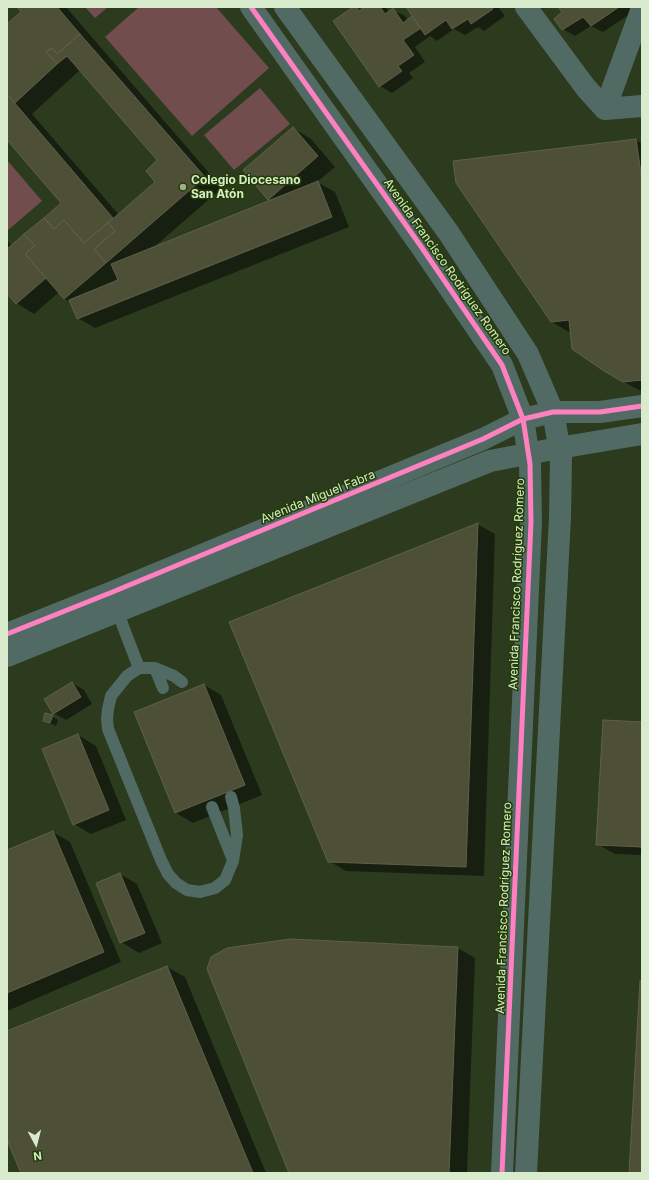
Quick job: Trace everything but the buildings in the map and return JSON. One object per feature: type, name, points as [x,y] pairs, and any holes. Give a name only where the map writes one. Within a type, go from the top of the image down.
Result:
[{"type":"street","name":"Avenida Francisco Rodríguez Romero","points":[[251,7],[420,245],[502,365],[524,419],[530,464],[531,522],[502,1173]]},
{"type":"street","name":"Avenida Francisco Rodríguez Romero","points":[[285,7],[448,232],[528,354],[553,412],[561,457],[560,517],[526,1173]]},
{"type":"street","points":[[526,7],[586,88],[605,109]]},
{"type":"street","points":[[605,109],[642,8]]},
{"type":"street","points":[[605,109],[642,106]]},
{"type":"street","name":"Avenida Miguel Fabra","points":[[7,656],[114,603],[483,439],[524,419],[553,412],[600,412],[642,406]]},
{"type":"street","name":"Avenida Miguel Fabra","points":[[7,634],[114,603],[490,461],[642,434]]},
{"type":"lane","points":[[114,603],[139,668]]},
{"type":"lane","points":[[182,682],[174,676],[155,668],[139,668],[127,676],[112,696],[106,719],[108,729],[161,860],[168,874],[176,883],[187,890],[200,892],[215,888],[225,880],[233,861],[237,835],[234,808],[231,797]]},
{"type":"lane","points":[[155,668],[164,688]]},
{"type":"lane","points":[[212,807],[233,861]]},
{"type":"shaded area","points":[[85,7],[108,7],[95,18]]},
{"type":"shaded area","points":[[139,7],[216,7],[269,68],[192,136],[105,37]]},
{"type":"shaded area","points":[[260,88],[290,124],[234,170],[204,135]]},
{"type":"shaded area","points":[[7,160],[42,201],[7,231]]},
{"type":"cycle path","points":[[251,7],[420,245],[502,365],[523,419],[530,464],[531,522],[502,1173]]},
{"type":"cycle path","points":[[7,634],[483,439],[523,419],[553,412],[600,412],[642,406]]},
{"type":"place","name":"Colegio Diocesano San Atón","points":[[183,187]]}]
